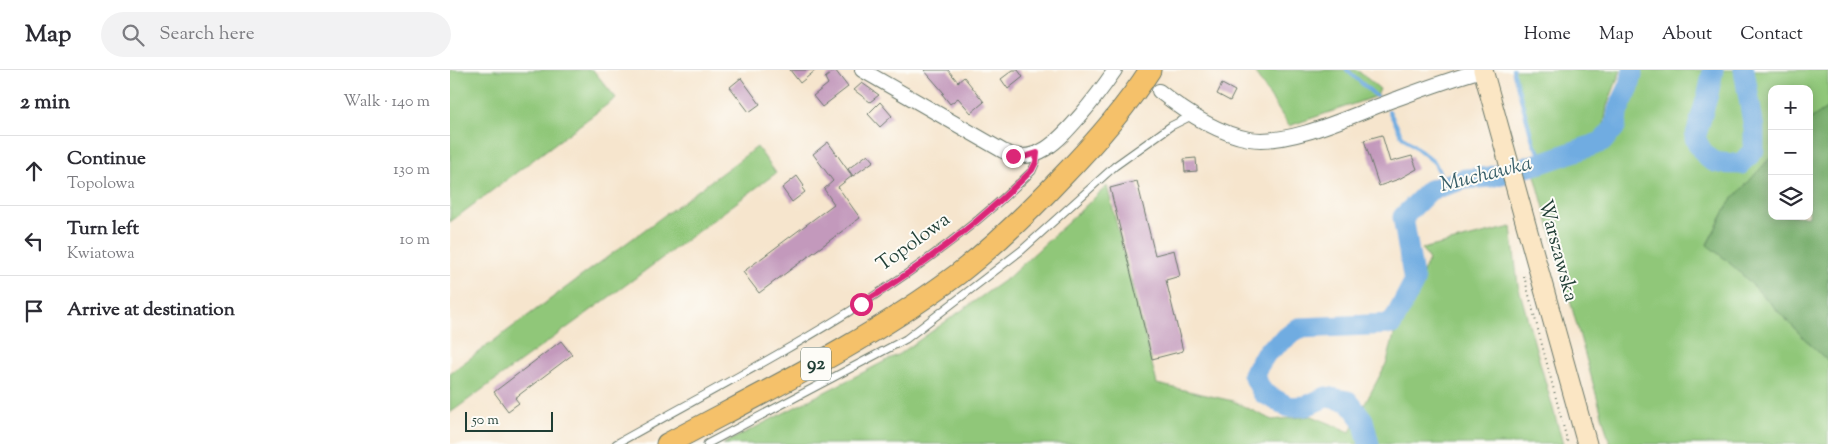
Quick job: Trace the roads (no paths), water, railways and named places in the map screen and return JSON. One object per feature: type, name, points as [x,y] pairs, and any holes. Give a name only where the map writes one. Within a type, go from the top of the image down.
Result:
[{"type":"main road","name":"92","points":[[667,444],[853,343],[906,310],[959,273],[1012,226],[1071,168],[1122,108],[1150,70]]},
{"type":"main road","name":"Warszawska","points":[[1483,70],[1587,444]]},
{"type":"street","points":[[862,70],[1008,154],[1024,157],[1051,146],[1063,136],[1093,101],[1115,70]]},
{"type":"street","points":[[1159,91],[1193,115],[1222,130],[1249,139],[1264,140],[1306,132],[1483,70]]},
{"type":"lane","points":[[708,444],[906,339],[1022,250],[1115,166],[1172,126],[1193,115]]},
{"type":"lane","name":"Topolowa","points":[[616,444],[834,321],[883,290],[984,216],[1032,170],[1036,162],[1037,153]]},
{"type":"waterway","points":[[1347,70],[1376,96]]},
{"type":"waterway","points":[[1513,70],[1534,145],[1546,161]]},
{"type":"waterway","name":"Muchawka","points":[[1369,444],[1363,420],[1348,401],[1326,397],[1306,406],[1289,407],[1263,393],[1253,374],[1267,352],[1299,328],[1392,324],[1414,282],[1403,217],[1430,190],[1465,179],[1490,177],[1541,163],[1602,142],[1615,127],[1618,110],[1629,87],[1633,70]]},
{"type":"waterway","name":"Muchawka","points":[[1713,70],[1695,138],[1704,153],[1712,161],[1741,164],[1754,150],[1754,128],[1744,70]]},
{"type":"waterway","points":[[1389,111],[1402,136],[1435,163],[1445,185]]}]
